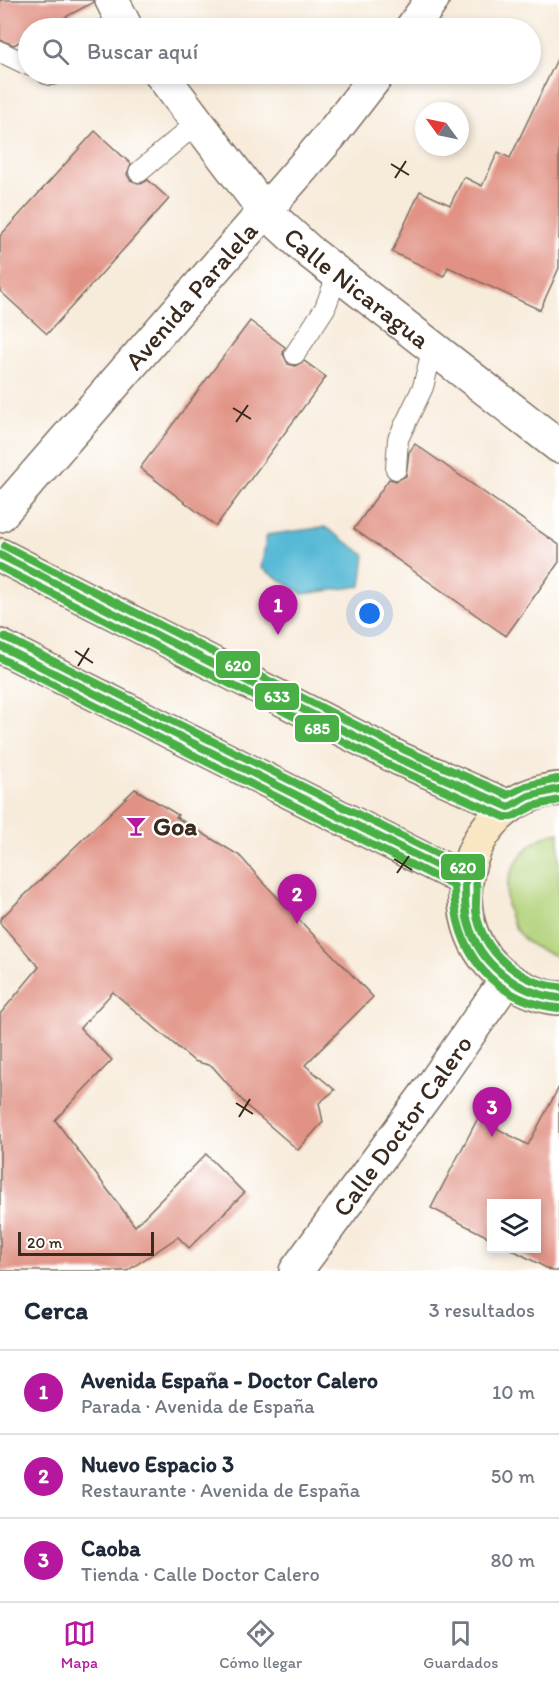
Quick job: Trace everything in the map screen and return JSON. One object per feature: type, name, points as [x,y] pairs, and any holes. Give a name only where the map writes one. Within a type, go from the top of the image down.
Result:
[{"type":"street","points":[[112,0],[121,18]]},
{"type":"street","points":[[419,18],[432,0]]},
{"type":"street","name":"Calle Nicaragua","points":[[168,84],[264,210],[311,253],[559,446]]},
{"type":"street","name":"Avenida Paralela","points":[[0,515],[330,136],[370,84]]},
{"type":"street","points":[[0,555],[400,759],[509,807]]},
{"type":"street","points":[[0,646],[465,880]]},
{"type":"street","points":[[559,789],[529,796],[509,807],[493,821],[470,858],[465,880],[468,924],[477,945],[491,964],[507,979],[529,992],[559,998]]},
{"type":"street","name":"Calle Doctor Calero","points":[[297,1271],[507,979]]},
{"type":"lane","points":[[1,52],[18,60]]},
{"type":"lane","points":[[139,172],[198,122]]},
{"type":"lane","points":[[295,354],[325,308],[338,273]]},
{"type":"lane","points":[[396,469],[398,439],[423,387],[433,347]]},
{"type":"green space","points":[[559,832],[559,957],[535,947],[522,937],[512,922],[507,906],[507,890],[510,874],[518,859],[529,847]]},
{"type":"water","points":[[325,527],[365,555],[361,586],[303,594],[261,568],[267,535]]},
{"type":"building","points":[[0,0],[93,0],[94,2],[64,18],[18,18],[18,43],[14,45],[0,40]]},
{"type":"building","points":[[559,55],[559,268],[540,310],[448,267],[444,276],[392,252],[420,191],[450,205],[464,177],[482,186],[498,152],[510,158]]},
{"type":"building","points":[[95,131],[131,164],[127,174],[130,180],[141,184],[148,180],[169,199],[47,334],[0,291],[0,236]]},
{"type":"building","points":[[250,321],[285,347],[283,354],[288,364],[295,366],[304,361],[326,377],[216,526],[140,468]]},
{"type":"building","points":[[415,444],[559,545],[559,562],[506,636],[354,529],[389,479],[396,481],[406,476],[409,452]]},
{"type":"building","points":[[135,789],[240,856],[373,997],[305,1065],[335,1090],[319,1103],[323,1122],[298,1150],[248,1107],[212,1066],[194,1061],[113,992],[80,1028],[112,1060],[55,1120],[135,1226],[206,1154],[244,1193],[189,1248],[178,1237],[127,1271],[0,1271],[0,1014],[39,967],[0,923],[0,919]]},
{"type":"building","points":[[559,1087],[559,1271],[552,1271],[518,1253],[541,1253],[541,1199],[487,1199],[487,1236],[431,1208],[478,1118],[528,1145]]},
{"type":"transit line","name":"620","points":[[5,546],[405,750],[508,795],[526,786],[557,779]]},
{"type":"transit line","name":"633","points":[[0,555],[400,759],[509,807],[529,796],[559,789]]},
{"type":"transit line","name":"685","points":[[0,567],[395,768],[505,817],[512,817],[533,806],[559,800]]},
{"type":"transit line","name":"620","points":[[5,637],[471,871],[476,884],[476,911],[480,926],[495,952],[517,972],[530,979],[559,987]]},
{"type":"transit line","name":"633","points":[[0,646],[465,880],[465,906],[468,922],[481,951],[502,974],[515,983],[543,995],[559,998]]},
{"type":"transit line","name":"685","points":[[0,658],[454,886],[461,931],[481,968],[496,983],[514,995],[558,1008]]},
{"type":"place","name":"Avenida España - Doctor Calero","points":[[278,635]]},
{"type":"place","name":"Goa","points":[[136,826]]},
{"type":"place","name":"Nuevo Espacio 3","points":[[297,924]]},
{"type":"place","name":"Caoba","points":[[492,1137]]}]
